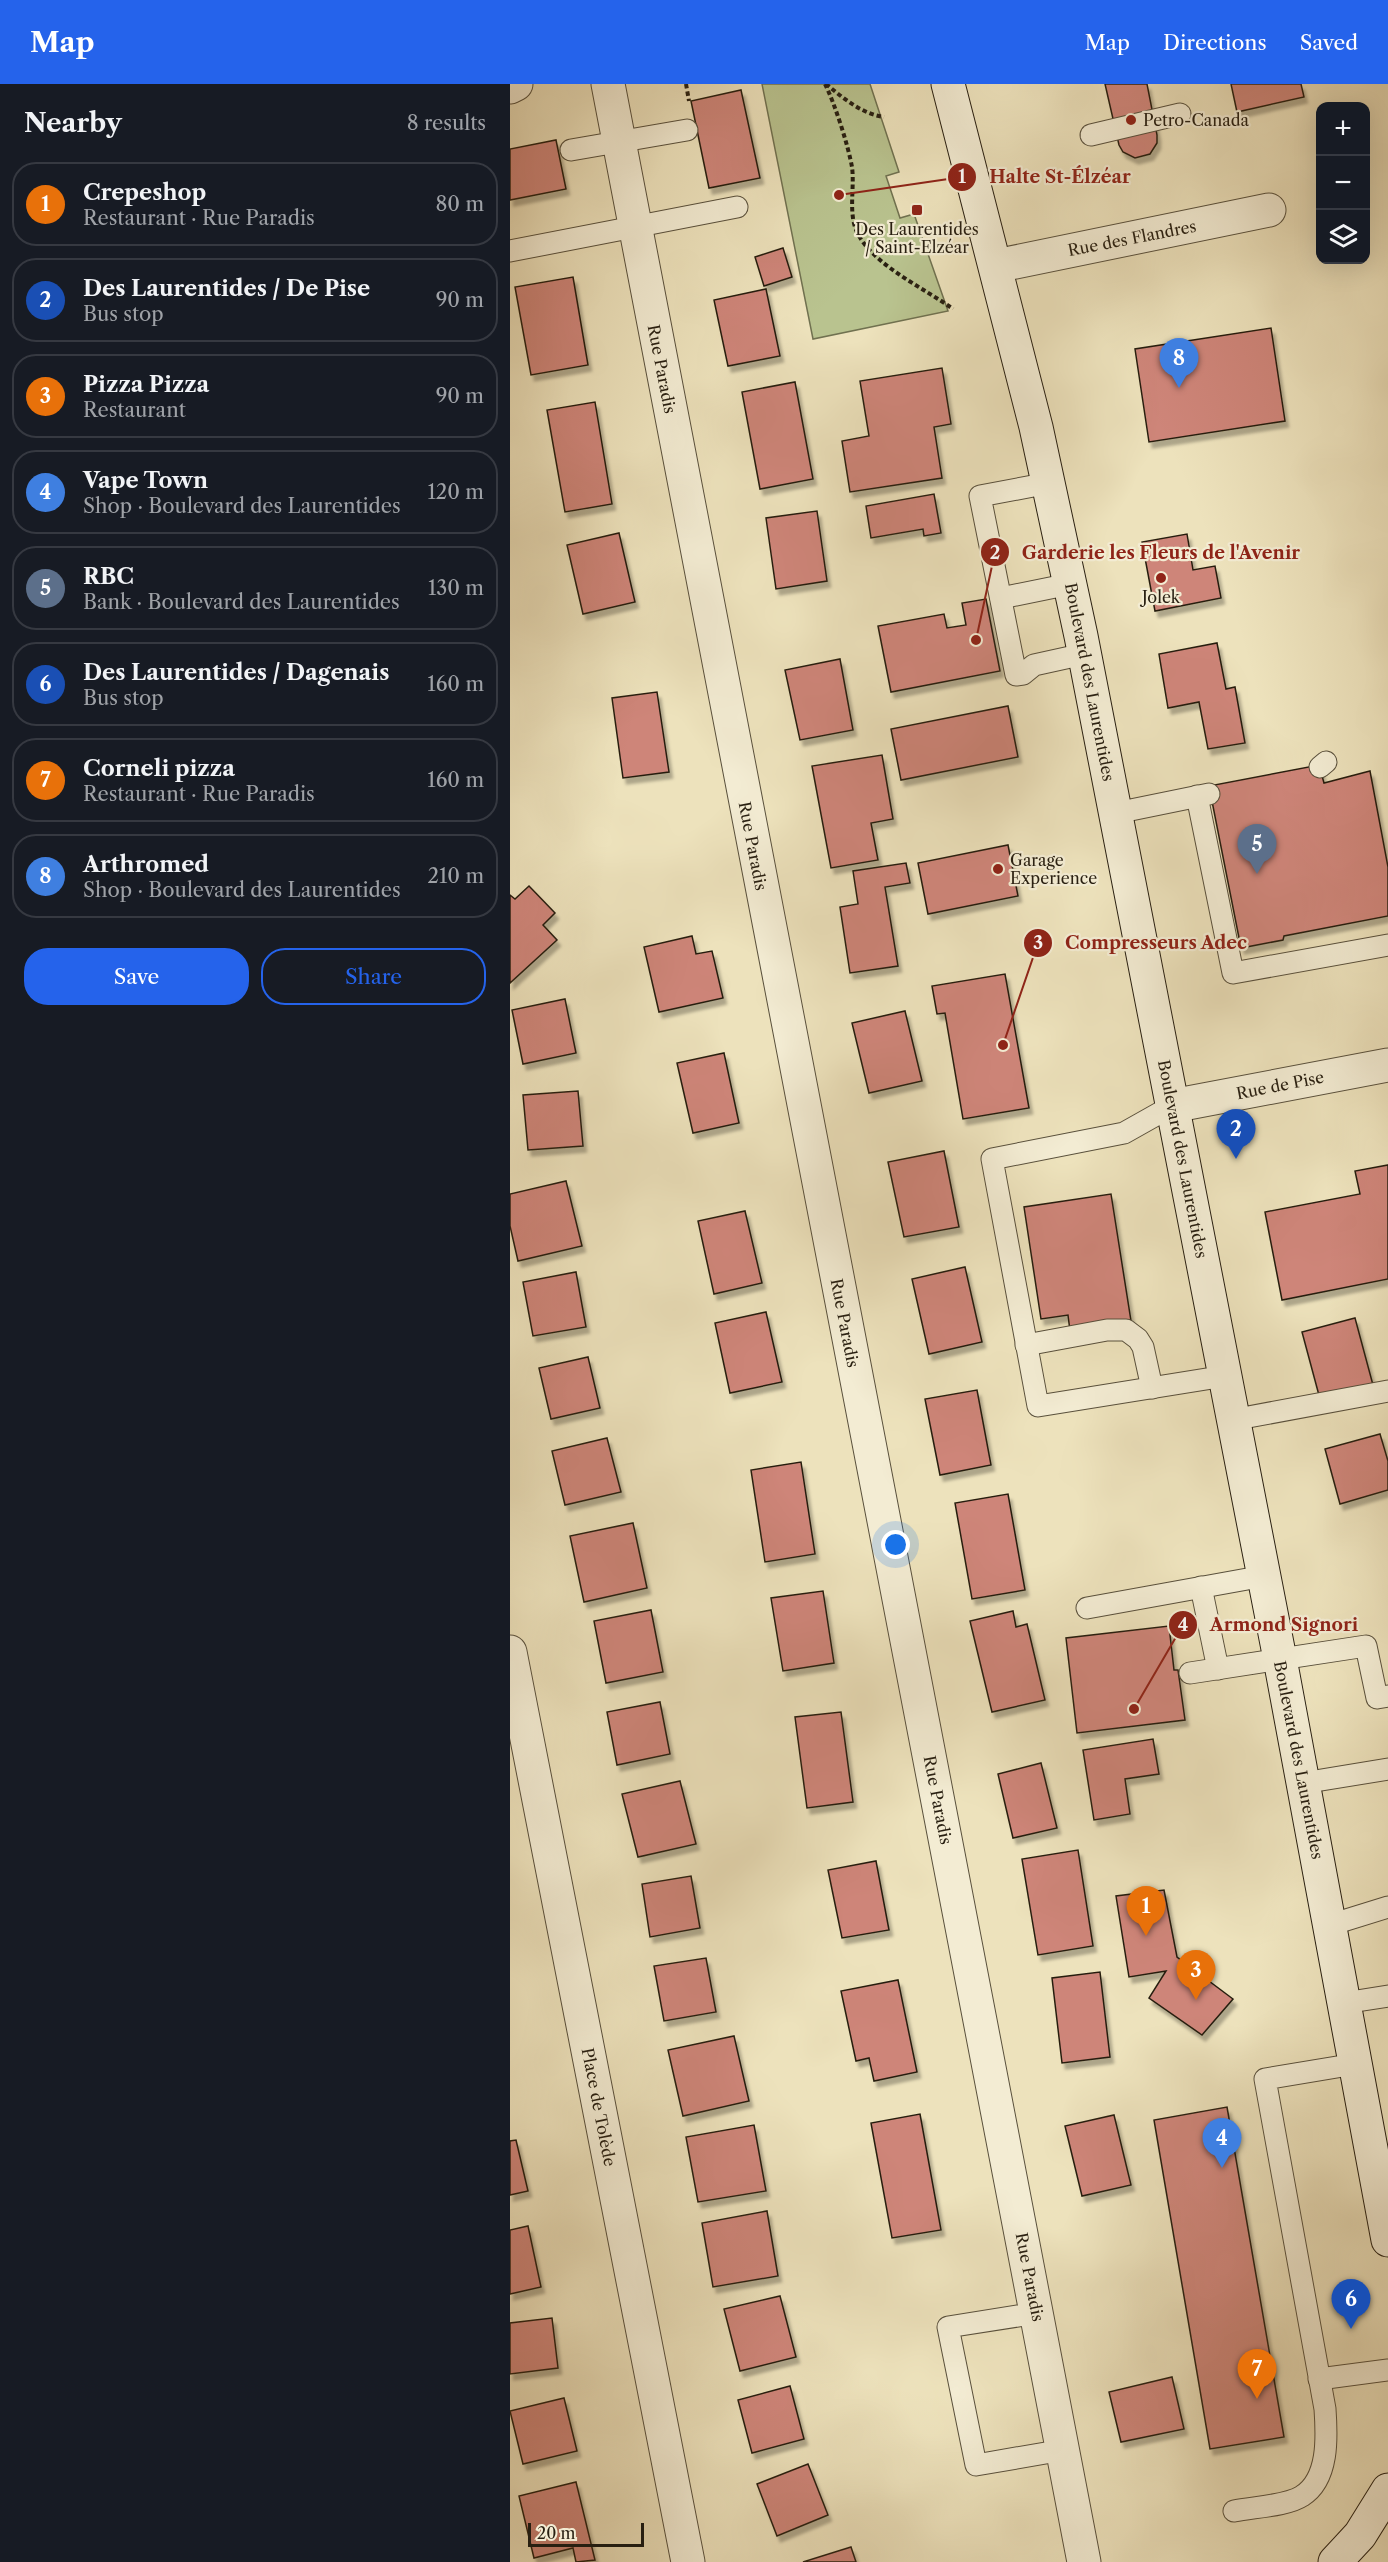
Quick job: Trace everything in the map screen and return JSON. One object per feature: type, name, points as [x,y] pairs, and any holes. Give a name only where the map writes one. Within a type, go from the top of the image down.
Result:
[{"type":"street","points":[[510,87],[516,84]]},
{"type":"street","name":"Rue Paradis","points":[[608,84],[1084,2562]]},
{"type":"street","name":"Boulevard des Laurentides","points":[[948,84],[996,266],[1049,483],[1070,584],[1280,1659],[1388,2240]]},
{"type":"street","name":"Rue des Flandres","points":[[996,266],[1269,210]]},
{"type":"street","name":"Rue de Pise","points":[[1172,1106],[1388,1065]]},
{"type":"street","name":"Place de Tolède","points":[[510,1652],[688,2562]]},
{"type":"street","points":[[1335,2562],[1360,2535],[1388,2490]]},
{"type":"lane","points":[[1091,135],[1180,114]]},
{"type":"lane","points":[[571,150],[687,130]]},
{"type":"lane","points":[[510,251],[737,207]]},
{"type":"lane","points":[[1049,483],[981,496],[1016,675],[1023,674],[1034,665],[1084,654]]},
{"type":"lane","points":[[1001,598],[1070,584]]},
{"type":"lane","points":[[1116,813],[1203,795],[1233,973],[1388,945]]},
{"type":"lane","points":[[1172,1106],[1124,1133],[992,1159],[1026,1345],[1038,1406],[1224,1376]]},
{"type":"lane","points":[[1026,1345],[1107,1330],[1126,1330],[1138,1339],[1143,1347],[1152,1388]]},
{"type":"lane","points":[[1232,1420],[1388,1391]]},
{"type":"lane","points":[[1087,1608],[1264,1576]]},
{"type":"lane","points":[[1201,1587],[1218,1669]]},
{"type":"lane","points":[[1190,1674],[1366,1646],[1377,1698],[1388,1696]]},
{"type":"lane","points":[[1303,1783],[1388,1769]]},
{"type":"lane","points":[[1330,1925],[1388,1907]]},
{"type":"lane","points":[[1344,2003],[1388,1996]]},
{"type":"lane","points":[[1234,2511],[1302,2496],[1317,2480],[1326,2443],[1325,2409],[1265,2079],[1355,2064]]},
{"type":"lane","points":[[1037,2313],[948,2327],[976,2465],[1064,2450]]},
{"type":"lane","points":[[1319,2379],[1388,2370]]},
{"type":"path","points":[[825,84],[870,114],[884,117]]},
{"type":"path","points":[[825,84],[852,165],[853,218],[858,235],[886,264],[953,309]]},
{"type":"green space","points":[[762,84],[870,84],[899,172],[886,176],[900,218],[914,214],[948,311],[813,339]]},
{"type":"building","points":[[1105,84],[1147,84],[1157,135],[1157,143],[1150,154],[1135,158],[1123,152],[1119,145]]},
{"type":"building","points":[[1231,84],[1301,84],[1304,97],[1237,112]]},
{"type":"building","points":[[741,90],[760,178],[709,188],[691,101]]},
{"type":"building","points":[[556,140],[566,189],[510,200],[510,149]]},
{"type":"building","points":[[783,248],[792,277],[764,286],[755,257]]},
{"type":"building","points":[[573,277],[588,365],[531,375],[515,287]]},
{"type":"building","points":[[766,289],[780,356],[728,366],[714,300]]},
{"type":"building","points":[[1271,328],[1285,421],[1149,442],[1135,349]]},
{"type":"building","points":[[942,368],[951,424],[934,427],[942,478],[850,492],[842,441],[869,436],[860,381]]},
{"type":"building","points":[[795,382],[813,479],[760,489],[742,392]]},
{"type":"building","points":[[595,402],[612,504],[565,512],[547,410]]},
{"type":"building","points":[[934,494],[941,533],[924,536],[923,529],[871,538],[866,506]]},
{"type":"building","points":[[817,511],[827,581],[776,589],[766,518]]},
{"type":"building","points":[[619,533],[635,602],[583,614],[567,545]]},
{"type":"building","points":[[1187,534],[1193,570],[1215,566],[1221,598],[1155,611],[1142,542]]},
{"type":"building","points":[[986,599],[1000,671],[891,692],[878,626],[944,614],[947,628],[966,625],[962,603]]},
{"type":"building","points":[[1217,643],[1226,689],[1235,687],[1245,743],[1208,749],[1199,702],[1168,708],[1159,654]]},
{"type":"building","points":[[840,659],[853,730],[800,740],[785,670]]},
{"type":"building","points":[[657,692],[669,772],[623,778],[612,698]]},
{"type":"building","points":[[1008,706],[1018,757],[901,780],[891,729]]},
{"type":"building","points":[[882,755],[893,819],[871,823],[878,860],[831,868],[812,766]]},
{"type":"building","points":[[1319,765],[1324,783],[1370,771],[1388,867],[1388,916],[1284,936],[1283,940],[1241,948],[1209,786]]},
{"type":"building","points":[[1008,845],[1018,896],[928,914],[918,863]]},
{"type":"building","points":[[906,863],[910,883],[885,887],[898,966],[850,973],[840,907],[858,904],[853,871]]},
{"type":"building","points":[[529,886],[555,913],[543,925],[557,940],[510,983],[510,895],[515,899]]},
{"type":"building","points":[[692,936],[696,954],[712,951],[723,998],[659,1012],[644,947]]},
{"type":"building","points":[[1005,974],[1029,1108],[963,1119],[945,1013],[937,1014],[932,986]]},
{"type":"building","points":[[565,999],[576,1053],[523,1064],[512,1010]]},
{"type":"building","points":[[905,1011],[922,1081],[869,1093],[852,1023]]},
{"type":"building","points":[[724,1053],[739,1123],[693,1133],[677,1063]]},
{"type":"building","points":[[578,1091],[583,1146],[528,1150],[523,1095]]},
{"type":"building","points":[[944,1151],[959,1227],[904,1237],[888,1162]]},
{"type":"building","points":[[1388,1165],[1388,1279],[1282,1300],[1265,1212],[1360,1194],[1355,1171]]},
{"type":"building","points":[[566,1181],[582,1246],[518,1261],[510,1226],[510,1194]]},
{"type":"building","points":[[1111,1194],[1131,1321],[1070,1331],[1068,1315],[1041,1319],[1024,1207]]},
{"type":"building","points":[[745,1211],[762,1283],[714,1294],[698,1221]]},
{"type":"building","points":[[965,1267],[982,1342],[929,1354],[912,1279]]},
{"type":"building","points":[[576,1272],[586,1327],[533,1336],[523,1282]]},
{"type":"building","points":[[766,1312],[782,1382],[730,1393],[715,1323]]},
{"type":"building","points":[[1355,1318],[1373,1385],[1320,1399],[1302,1332]]},
{"type":"building","points":[[588,1357],[600,1408],[551,1419],[539,1368]]},
{"type":"building","points":[[977,1390],[991,1465],[940,1475],[925,1399]]},
{"type":"building","points":[[1380,1434],[1388,1461],[1388,1490],[1340,1504],[1325,1449]]},
{"type":"building","points":[[607,1438],[621,1492],[565,1505],[552,1451]]},
{"type":"building","points":[[801,1462],[815,1554],[765,1562],[751,1470]]},
{"type":"building","points":[[1008,1494],[1025,1590],[972,1599],[955,1503]]},
{"type":"building","points":[[633,1523],[647,1588],[584,1602],[570,1536]]},
{"type":"building","points":[[823,1591],[834,1663],[783,1671],[771,1598]]},
{"type":"building","points":[[651,1610],[663,1672],[606,1683],[594,1621]]},
{"type":"building","points":[[1013,1611],[1016,1627],[1027,1624],[1045,1700],[992,1712],[970,1621]]},
{"type":"building","points":[[1169,1626],[1174,1670],[1178,1670],[1185,1720],[1077,1733],[1066,1638]]},
{"type":"building","points":[[660,1702],[670,1754],[617,1765],[607,1712]]},
{"type":"building","points":[[841,1712],[853,1802],[807,1808],[795,1717]]},
{"type":"building","points":[[1153,1739],[1159,1774],[1125,1779],[1130,1814],[1094,1820],[1083,1750]]},
{"type":"building","points":[[1041,1763],[1057,1828],[1013,1838],[998,1774]]},
{"type":"building","points":[[680,1781],[696,1844],[638,1857],[622,1794]]},
{"type":"building","points":[[1078,1850],[1093,1946],[1038,1955],[1022,1859]]},
{"type":"building","points":[[876,1861],[889,1930],[842,1938],[828,1870]]},
{"type":"building","points":[[691,1876],[700,1928],[650,1937],[642,1884]]},
{"type":"building","points":[[1164,1890],[1177,1957],[1233,1999],[1202,2035],[1149,1998],[1166,1971],[1129,1977],[1116,1896]]},
{"type":"building","points":[[706,1958],[716,2012],[664,2021],[654,1966]]},
{"type":"building","points":[[1100,1972],[1110,2057],[1062,2063],[1052,1978]]},
{"type":"building","points":[[898,1980],[917,2072],[874,2081],[869,2058],[856,2061],[841,1991]]},
{"type":"building","points":[[734,2036],[749,2101],[683,2116],[668,2050]]},
{"type":"building","points":[[1227,2107],[1284,2437],[1210,2449],[1154,2120]]},
{"type":"building","points":[[920,2114],[941,2230],[892,2238],[871,2123]]},
{"type":"building","points":[[1114,2115],[1131,2185],[1082,2196],[1065,2126]]},
{"type":"building","points":[[754,2125],[766,2191],[698,2202],[686,2137]]},
{"type":"building","points":[[516,2140],[528,2191],[510,2195],[510,2141]]},
{"type":"building","points":[[767,2211],[778,2276],[713,2287],[702,2223]]},
{"type":"building","points":[[528,2226],[541,2287],[510,2294],[510,2230]]},
{"type":"building","points":[[780,2296],[796,2357],[740,2371],[724,2309]]},
{"type":"building","points":[[552,2318],[558,2368],[510,2374],[510,2323]]},
{"type":"building","points":[[1172,2377],[1184,2429],[1121,2442],[1109,2392]]},
{"type":"building","points":[[790,2386],[804,2439],[752,2453],[738,2400]]},
{"type":"building","points":[[564,2398],[577,2451],[523,2464],[510,2411]]},
{"type":"building","points":[[808,2464],[828,2515],[777,2536],[757,2484]]},
{"type":"building","points":[[576,2482],[595,2560],[576,2562],[573,2548],[534,2558],[519,2496]]},
{"type":"building","points":[[851,2547],[856,2562],[803,2562]]},
{"type":"place","name":"Petro-Canada","points":[[1131,120]]},
{"type":"place","name":"Halte St-Élzéar","points":[[839,195]]},
{"type":"place","name":"Des Laurentides / Saint-Elzéar","points":[[917,210]]},
{"type":"place","name":"Arthromed","points":[[1179,388]]},
{"type":"place","name":"Jolek","points":[[1161,578]]},
{"type":"place","name":"Garderie les Fleurs de l'Avenir","points":[[976,640]]},
{"type":"place","name":"Garage Experience","points":[[998,869]]},
{"type":"place","name":"RBC","points":[[1257,874]]},
{"type":"place","name":"Compresseurs Adec","points":[[1003,1045]]},
{"type":"place","name":"Des Laurentides / De Pise","points":[[1236,1159]]},
{"type":"place","name":"Armond Signori","points":[[1134,1709]]},
{"type":"place","name":"Crepeshop","points":[[1146,1936]]},
{"type":"place","name":"Pizza Pizza","points":[[1196,2000]]},
{"type":"place","name":"Vape Town","points":[[1222,2168]]},
{"type":"place","name":"Des Laurentides / Dagenais","points":[[1351,2329]]},
{"type":"place","name":"Corneli pizza","points":[[1257,2399]]}]
